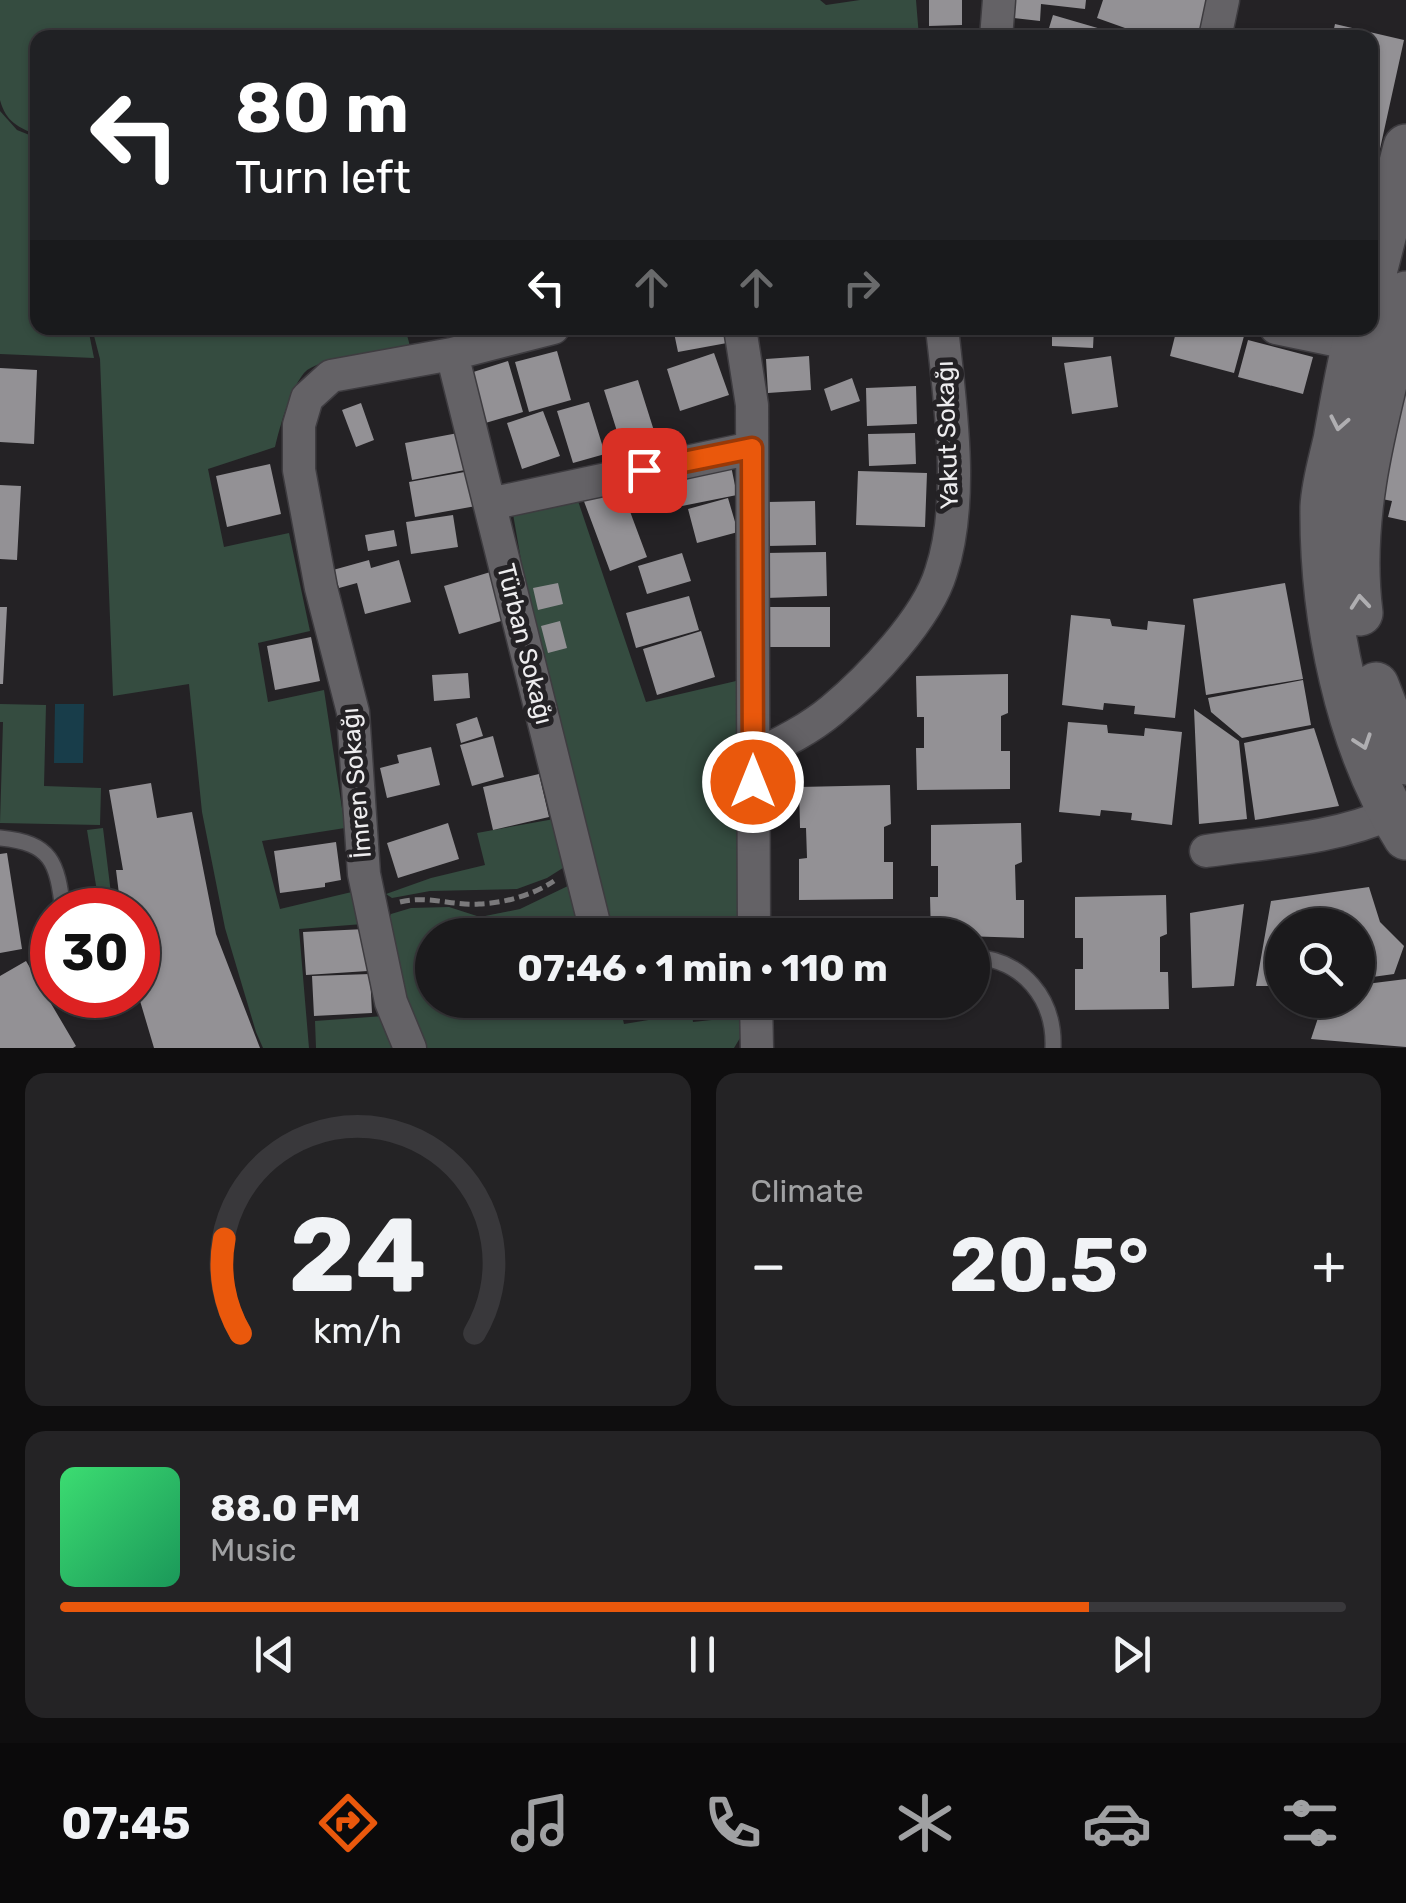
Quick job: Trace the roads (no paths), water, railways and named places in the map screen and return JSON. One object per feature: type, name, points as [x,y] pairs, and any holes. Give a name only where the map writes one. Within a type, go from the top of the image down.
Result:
[{"type":"main road","points":[[1378,257],[1406,147]]},
{"type":"main road","points":[[1406,294],[1359,500],[1357,562],[1359,608],[1370,665],[1406,762]]},
{"type":"main road","points":[[1357,336],[1323,504],[1328,589],[1333,637],[1345,686],[1377,782],[1399,825]]},
{"type":"street","points":[[997,30],[999,0]]},
{"type":"street","points":[[1216,30],[1224,0]]},
{"type":"street","points":[[452,354],[526,335]]},
{"type":"street","points":[[741,335],[752,405],[754,918]]},
{"type":"street","name":"Yakut Sokağı","points":[[753,757],[792,738],[833,710],[924,608],[941,574],[949,538],[952,475],[943,335]]},
{"type":"street","name":"İmren Sokağı","points":[[410,1048],[391,1002],[364,874],[353,712],[322,588],[299,470],[298,425],[307,398],[330,376],[452,354]]},
{"type":"street","name":"Türban Sokağı","points":[[452,354],[593,918]]},
{"type":"street","points":[[490,504],[752,448]]},
{"type":"street","points":[[1206,851],[1371,823],[1399,825]]},
{"type":"street","points":[[756,1018],[757,1048]]},
{"type":"lane","points":[[0,838],[27,840],[52,861],[60,888]]},
{"type":"lane","points":[[990,958],[1006,964],[1035,987],[1050,1012],[1053,1048]]},
{"type":"water","points":[[55,704],[84,704],[83,763],[54,763]]}]
